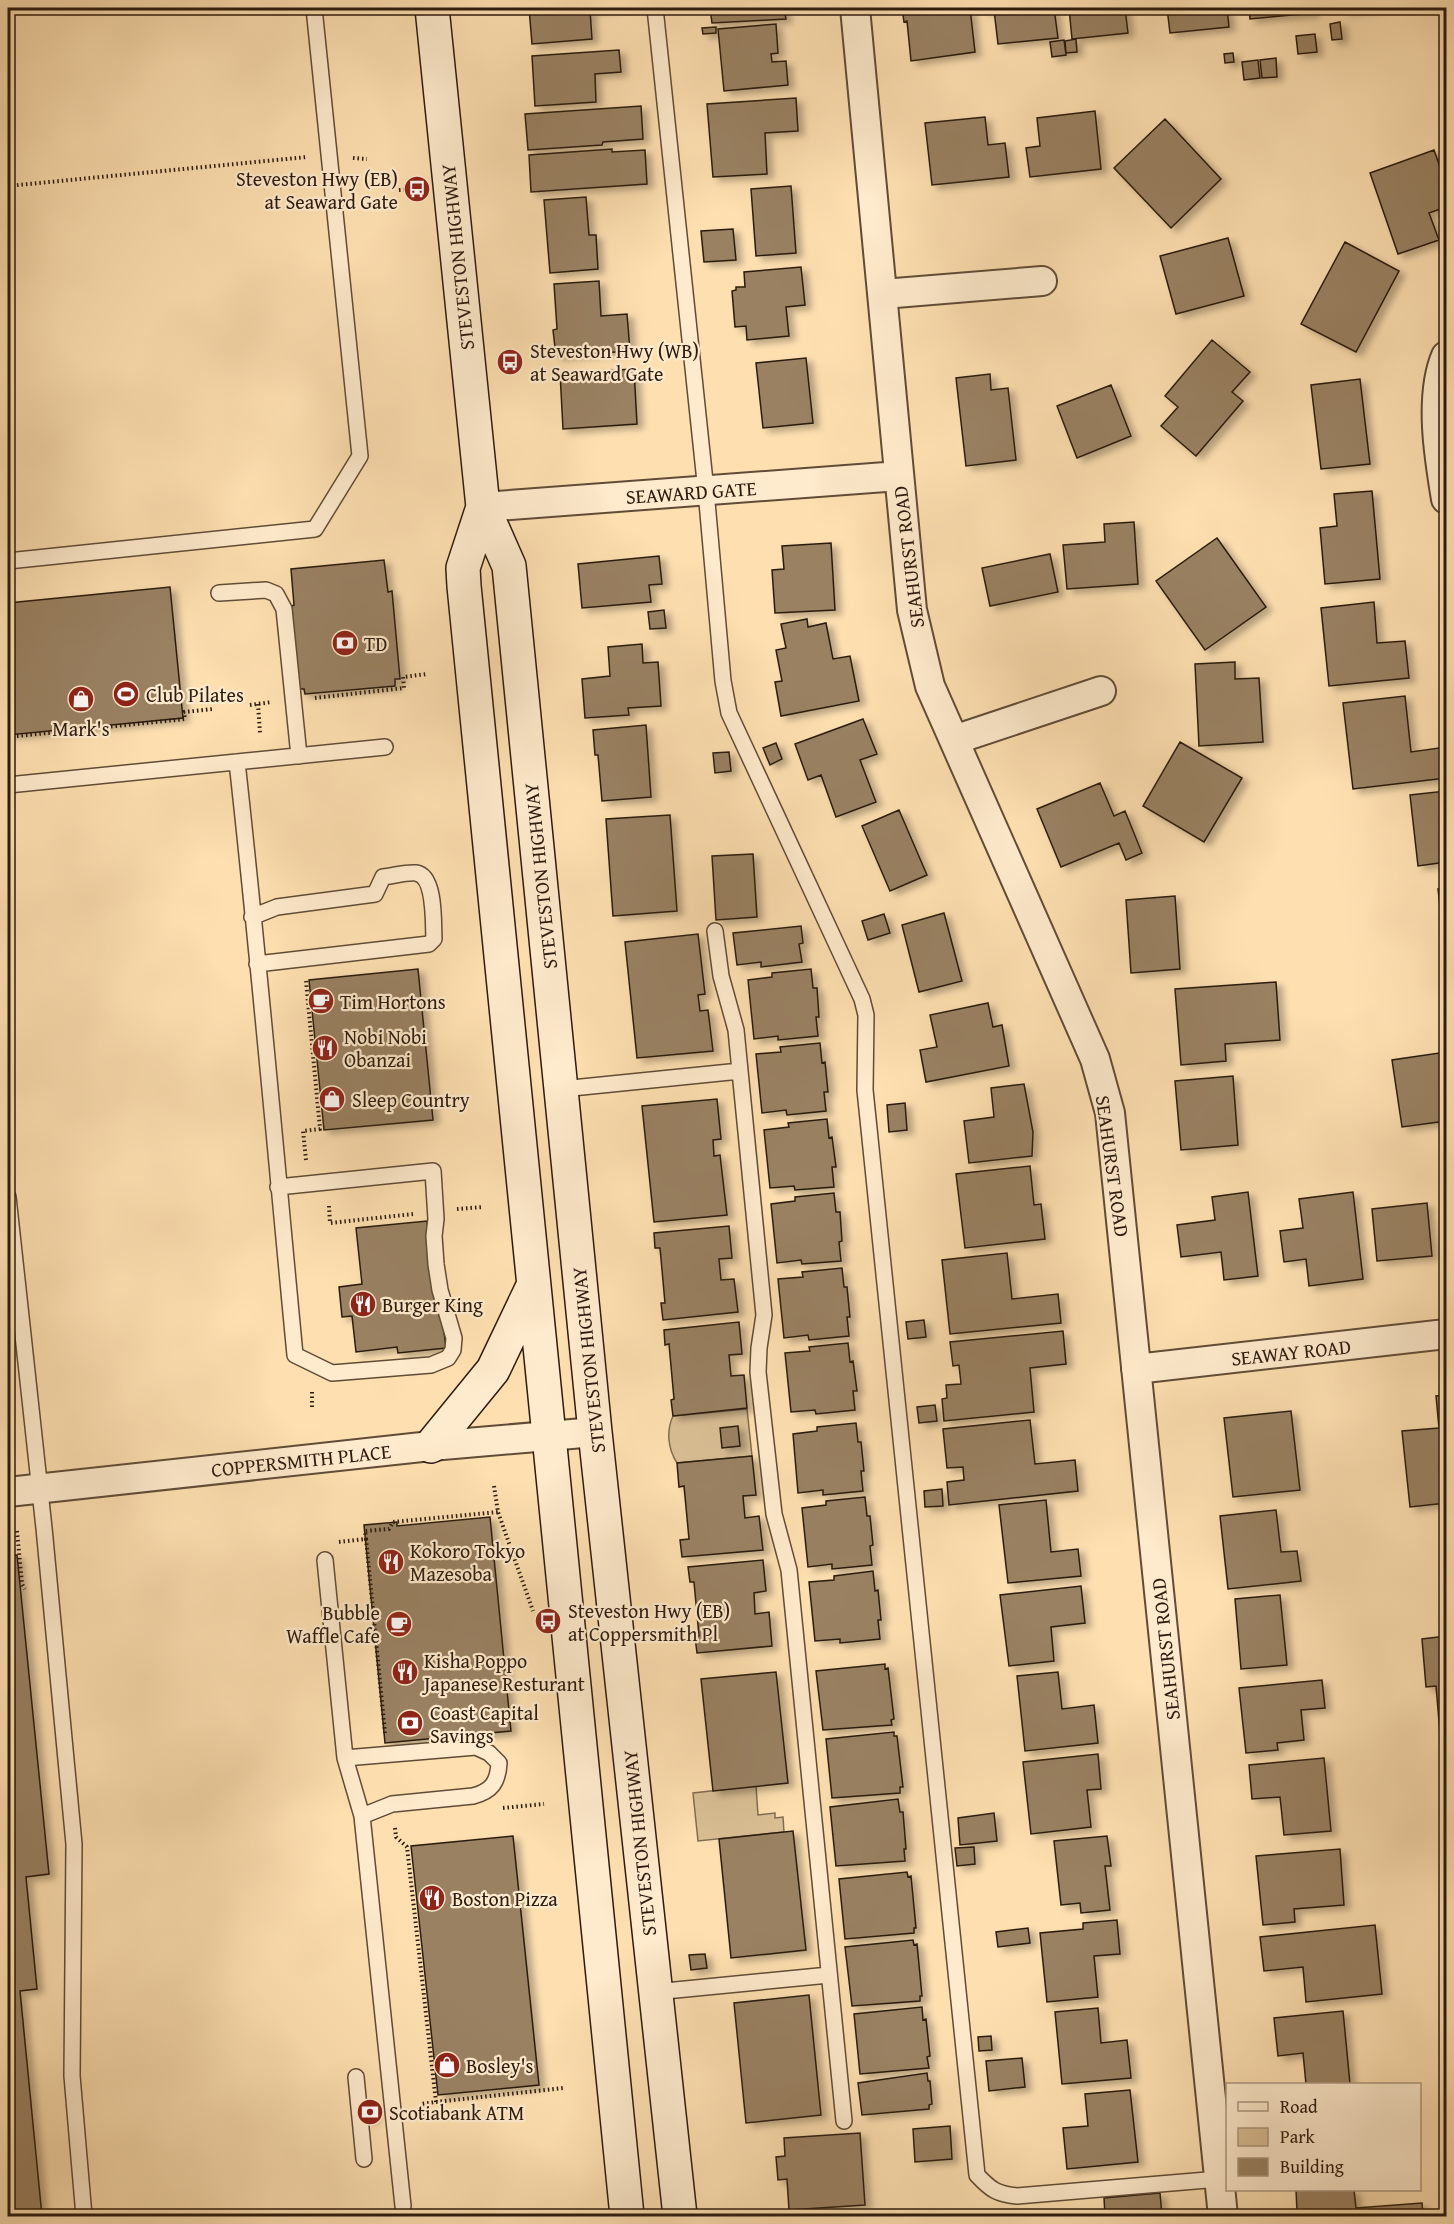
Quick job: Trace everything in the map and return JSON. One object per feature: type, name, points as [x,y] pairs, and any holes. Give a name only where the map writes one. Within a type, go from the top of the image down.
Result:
[{"type":"main road","name":"STEVESTON HIGHWAY","points":[[432,8],[483,507],[509,566],[595,1432],[680,2217]]},
{"type":"main road","name":"STEVESTON HIGHWAY","points":[[483,507],[463,568],[464,586],[627,2217]]},
{"type":"main road","points":[[431,1446],[493,1370],[534,1284]]},
{"type":"street","name":"SEAHURST ROAD","points":[[855,8],[912,610],[930,686],[1095,1059],[1110,1113],[1223,2217]]},
{"type":"street","points":[[883,294],[1042,281]]},
{"type":"street","points":[[1446,356],[1437,387],[1438,426],[1446,499]]},
{"type":"street","name":"SEAWARD GATE","points":[[483,507],[899,476]]},
{"type":"street","points":[[954,740],[1101,691]]},
{"type":"street","name":"SEAWAY ROAD","points":[[1136,1369],[1446,1334]]},
{"type":"street","name":"COPPERSMITH PLACE","points":[[8,1492],[431,1446],[548,1438],[595,1432]]},
{"type":"lane","points":[[8,561],[315,529],[360,456],[314,8]]},
{"type":"lane","points":[[655,8],[706,491],[723,681],[729,713],[862,999],[866,1015],[865,1090],[977,2175],[988,2187],[1002,2195],[1017,2196],[1219,2179]]},
{"type":"lane","points":[[219,593],[266,590],[276,594],[284,609],[299,756]]},
{"type":"lane","points":[[8,785],[385,747]]},
{"type":"lane","points":[[237,762],[295,1354],[332,1373],[431,1365],[448,1358],[453,1350],[454,1338],[435,1264],[436,1219],[432,1171],[279,1187]]},
{"type":"lane","points":[[252,917],[277,907],[375,894],[382,877],[417,873],[424,876],[430,886],[434,939],[429,944],[257,964]]},
{"type":"lane","points":[[716,931],[721,976],[736,1030],[741,1071],[763,1309],[758,1372],[774,1514],[789,1570],[844,2121]]},
{"type":"lane","points":[[562,1089],[741,1071]]},
{"type":"lane","points":[[8,1197],[40,1488],[74,1844],[72,2076],[84,2217]]},
{"type":"lane","points":[[325,1560],[345,1758],[362,1816],[403,2206]]},
{"type":"lane","points":[[345,1758],[476,1748],[489,1753],[499,1763],[498,1777],[485,1793],[392,1804],[362,1816]]},
{"type":"lane","points":[[655,1992],[829,1975]]},
{"type":"lane","points":[[356,2077],[364,2159]]},
{"type":"path","points":[[8,186],[296,157],[367,159]]},
{"type":"path","points":[[399,190],[417,189]]},
{"type":"path","points":[[314,698],[404,688],[403,677],[427,674]]},
{"type":"path","points":[[250,705],[258,704],[260,733]]},
{"type":"path","points":[[8,737],[185,719],[184,712],[213,709]]},
{"type":"path","points":[[305,970],[320,1129],[303,1131],[306,1160]]},
{"type":"path","points":[[328,1199],[330,1223],[419,1213]]},
{"type":"path","points":[[457,1209],[483,1207]]},
{"type":"path","points":[[312,1382],[312,1407]]},
{"type":"path","points":[[494,1486],[498,1512],[533,1611]]},
{"type":"path","points":[[385,1734],[365,1532],[389,1529],[393,1522],[498,1512]]},
{"type":"path","points":[[8,1531],[17,1530],[22,1584],[28,1593]]},
{"type":"path","points":[[325,1560],[340,1541],[366,1539]]},
{"type":"path","points":[[394,1821],[396,1837],[407,1847],[436,2102]]},
{"type":"path","points":[[423,2121],[421,2104],[563,2088]]},
{"type":"green space","points":[[747,1409],[752,1456],[677,1463],[669,1440],[669,1428],[673,1416]]},
{"type":"green space","points":[[756,1786],[758,1815],[775,1813],[775,1818],[783,1817],[784,1832],[698,1841],[693,1793]]},
{"type":"building","points":[[529,8],[616,8],[590,10],[592,39],[532,44]]},
{"type":"building","points":[[710,8],[784,8],[786,19],[712,23]]},
{"type":"building","points":[[902,8],[970,8],[975,52],[911,61],[907,21],[904,22]]},
{"type":"building","points":[[982,8],[1054,8],[1058,38],[998,44],[994,10],[983,11]]},
{"type":"building","points":[[1069,8],[1125,8],[1128,33],[1072,39]]},
{"type":"building","points":[[1167,8],[1227,8],[1229,27],[1170,33]]},
{"type":"building","points":[[1249,8],[1313,8],[1313,13],[1250,19]]},
{"type":"building","points":[[1343,8],[1380,8],[1344,11]]},
{"type":"building","points":[[1340,22],[1342,39],[1332,40],[1330,24]]},
{"type":"building","points":[[776,24],[778,53],[771,54],[772,62],[786,61],[788,85],[724,91],[718,29]]},
{"type":"building","points":[[716,27],[716,33],[703,34],[702,28]]},
{"type":"building","points":[[1315,34],[1317,52],[1298,54],[1296,36]]},
{"type":"building","points":[[1076,39],[1077,52],[1066,53],[1065,41]]},
{"type":"building","points":[[1064,40],[1066,55],[1052,57],[1050,42]]},
{"type":"building","points":[[619,50],[621,72],[595,74],[596,102],[535,106],[532,56]]},
{"type":"building","points":[[1233,53],[1234,62],[1225,63],[1224,54]]},
{"type":"building","points":[[1276,58],[1277,77],[1262,78],[1260,60]]},
{"type":"building","points":[[1258,60],[1260,78],[1244,80],[1242,62]]},
{"type":"building","points":[[796,98],[798,131],[765,133],[767,174],[713,177],[707,104]]},
{"type":"building","points":[[641,106],[643,139],[603,142],[602,145],[528,150],[525,114]]},
{"type":"building","points":[[1095,111],[1101,169],[1030,177],[1026,148],[1040,146],[1037,118]]},
{"type":"building","points":[[985,117],[988,145],[1005,143],[1009,177],[932,185],[925,123]]},
{"type":"building","points":[[1165,119],[1221,179],[1171,228],[1114,168]]},
{"type":"building","points":[[612,149],[612,152],[645,150],[647,184],[531,192],[529,155]]},
{"type":"building","points":[[1434,150],[1446,184],[1446,207],[1429,213],[1439,240],[1398,254],[1370,173]]},
{"type":"building","points":[[791,186],[796,253],[756,256],[751,189]]},
{"type":"building","points":[[586,197],[589,235],[596,235],[598,269],[550,273],[544,200]]},
{"type":"building","points":[[733,229],[736,260],[704,262],[701,231]]},
{"type":"building","points":[[1228,238],[1244,296],[1176,314],[1160,256]]},
{"type":"building","points":[[1345,242],[1399,271],[1356,352],[1301,324]]},
{"type":"building","points":[[801,267],[805,305],[786,307],[789,336],[747,340],[746,326],[735,327],[732,291],[736,290],[736,287],[745,287],[744,272]]},
{"type":"building","points":[[599,281],[601,316],[627,314],[630,351],[556,356],[553,330],[557,329],[554,284]]},
{"type":"building","points":[[1212,340],[1250,372],[1232,392],[1243,401],[1196,456],[1161,426],[1178,407],[1165,396]]},
{"type":"building","points":[[806,358],[813,423],[763,428],[756,363]]},
{"type":"building","points":[[634,369],[637,424],[563,429],[560,373]]},
{"type":"building","points":[[990,374],[991,390],[1008,388],[1016,460],[966,466],[956,378]]},
{"type":"building","points":[[1360,379],[1370,464],[1321,469],[1311,385]]},
{"type":"building","points":[[1111,385],[1131,436],[1077,458],[1057,406]]},
{"type":"building","points":[[1372,491],[1380,579],[1325,584],[1320,528],[1337,526],[1334,494]]},
{"type":"building","points":[[1134,522],[1138,584],[1067,589],[1063,545],[1105,542],[1104,524]]},
{"type":"building","points":[[1217,538],[1266,607],[1205,650],[1156,581]]},
{"type":"building","points":[[831,543],[835,610],[775,613],[772,570],[784,569],[782,546]]},
{"type":"building","points":[[1050,554],[1058,592],[990,606],[982,568]]},
{"type":"building","points":[[659,556],[662,584],[649,585],[651,602],[582,608],[578,564]]},
{"type":"building","name":"TD","points":[[384,560],[388,592],[392,591],[400,679],[395,679],[395,686],[305,694],[304,689],[298,689],[290,607],[294,605],[291,569]]},
{"type":"building","points":[[170,587],[183,718],[8,735],[8,603]]},
{"type":"building","points":[[1374,602],[1377,643],[1405,641],[1409,678],[1329,686],[1321,608]]},
{"type":"building","points":[[664,610],[666,628],[650,629],[648,612]]},
{"type":"building","points":[[807,619],[808,627],[826,623],[833,659],[850,656],[859,701],[781,716],[775,682],[782,681],[776,650],[786,648],[781,624]]},
{"type":"building","points":[[642,644],[643,663],[658,662],[661,706],[628,708],[629,715],[585,718],[582,679],[610,676],[608,647]]},
{"type":"building","points":[[1235,662],[1235,679],[1259,678],[1263,742],[1199,746],[1195,664]]},
{"type":"building","points":[[1405,696],[1411,752],[1446,747],[1446,778],[1353,789],[1343,703]]},
{"type":"building","points":[[863,719],[877,754],[860,760],[876,802],[836,817],[821,775],[808,780],[795,744]]},
{"type":"building","points":[[646,725],[651,797],[602,801],[598,755],[595,755],[593,730]]},
{"type":"building","points":[[1180,742],[1242,778],[1204,842],[1143,806]]},
{"type":"building","points":[[776,743],[782,759],[770,765],[763,748]]},
{"type":"building","points":[[729,752],[731,771],[715,773],[713,753]]},
{"type":"building","points":[[1100,783],[1114,816],[1125,811],[1142,853],[1126,860],[1119,843],[1061,867],[1037,809]]},
{"type":"building","points":[[1446,791],[1446,862],[1418,866],[1410,795]]},
{"type":"building","points":[[899,810],[927,875],[890,891],[862,826]]},
{"type":"building","points":[[670,815],[677,911],[613,916],[606,819]]},
{"type":"building","points":[[753,854],[757,917],[716,920],[712,856]]},
{"type":"building","points":[[1446,888],[1446,948],[1445,949],[1438,889]]},
{"type":"building","points":[[1175,896],[1180,969],[1131,973],[1126,900]]},
{"type":"building","points":[[944,913],[962,981],[919,992],[902,925]]},
{"type":"building","points":[[884,914],[890,933],[868,940],[862,921]]},
{"type":"building","points":[[801,926],[803,943],[799,944],[802,962],[761,967],[761,962],[737,965],[733,933]]},
{"type":"building","points":[[698,934],[705,994],[698,995],[700,1011],[708,1010],[713,1051],[637,1058],[625,942]]},
{"type":"building","points":[[418,969],[433,1120],[324,1130],[309,980]]},
{"type":"building","points":[[811,969],[813,988],[817,988],[818,1036],[778,1040],[778,1036],[754,1039],[748,980],[772,977],[772,973]]},
{"type":"building","points":[[1276,982],[1280,1040],[1225,1044],[1226,1061],[1181,1065],[1175,989]]},
{"type":"building","points":[[988,1003],[993,1027],[1002,1025],[1009,1066],[926,1082],[920,1050],[937,1047],[930,1015]]},
{"type":"building","points":[[820,1043],[822,1063],[825,1062],[828,1092],[824,1092],[826,1111],[787,1115],[786,1110],[762,1113],[756,1054],[781,1052],[780,1047]]},
{"type":"building","points":[[1446,1052],[1446,1121],[1402,1127],[1392,1060]]},
{"type":"building","points":[[1233,1076],[1238,1145],[1181,1150],[1175,1081]]},
{"type":"building","points":[[1024,1084],[1033,1132],[1032,1156],[969,1163],[964,1121],[994,1117],[991,1088]]},
{"type":"building","points":[[717,1099],[721,1139],[713,1140],[714,1156],[720,1155],[727,1215],[654,1222],[642,1106]]},
{"type":"building","points":[[905,1103],[907,1130],[889,1132],[887,1105]]},
{"type":"building","points":[[827,1119],[836,1167],[832,1167],[834,1187],[795,1190],[794,1186],[770,1188],[764,1130],[789,1127],[788,1123]]},
{"type":"building","points":[[1030,1166],[1034,1205],[1041,1204],[1045,1239],[965,1248],[956,1174]]},
{"type":"building","points":[[1248,1192],[1258,1276],[1224,1280],[1221,1252],[1181,1257],[1177,1225],[1215,1220],[1212,1197]]},
{"type":"building","points":[[1353,1192],[1363,1279],[1309,1286],[1306,1259],[1284,1262],[1280,1231],[1303,1228],[1299,1199]]},
{"type":"building","points":[[834,1193],[836,1212],[840,1212],[841,1261],[802,1264],[801,1260],[777,1263],[771,1204],[795,1201],[795,1197]]},
{"type":"building","points":[[1427,1203],[1432,1256],[1377,1261],[1372,1209]]},
{"type":"building","points":[[427,1221],[435,1300],[440,1299],[446,1348],[398,1353],[397,1347],[356,1352],[352,1316],[342,1317],[339,1287],[362,1284],[356,1228]]},
{"type":"building","points":[[729,1226],[732,1258],[719,1259],[721,1280],[734,1279],[738,1312],[663,1320],[661,1303],[665,1303],[660,1248],[655,1248],[654,1233]]},
{"type":"building","points":[[1007,1253],[1012,1299],[1058,1294],[1061,1323],[950,1334],[942,1260]]},
{"type":"building","points":[[842,1268],[844,1287],[847,1287],[849,1336],[809,1340],[808,1335],[784,1338],[778,1279],[803,1277],[802,1272]]},
{"type":"building","points":[[924,1320],[926,1337],[908,1339],[906,1322]]},
{"type":"building","points":[[739,1322],[742,1354],[729,1355],[731,1376],[744,1375],[747,1408],[673,1416],[671,1400],[674,1399],[669,1344],[665,1345],[664,1330]]},
{"type":"building","points":[[1063,1331],[1066,1364],[1030,1368],[1034,1412],[944,1421],[942,1399],[947,1398],[946,1385],[961,1384],[959,1365],[953,1366],[950,1342]]},
{"type":"building","points":[[848,1343],[857,1391],[853,1391],[855,1410],[816,1414],[815,1410],[791,1412],[785,1353],[810,1351],[809,1347]]},
{"type":"building","points":[[1446,1395],[1446,1503],[1410,1507],[1402,1431],[1439,1428],[1436,1396]]},
{"type":"building","points":[[935,1405],[937,1421],[919,1423],[917,1407]]},
{"type":"building","points":[[1291,1411],[1300,1490],[1233,1497],[1224,1418]]},
{"type":"building","points":[[1030,1420],[1035,1464],[1075,1460],[1078,1491],[949,1505],[947,1482],[964,1480],[963,1467],[947,1468],[943,1429]]},
{"type":"building","points":[[856,1423],[858,1442],[861,1442],[864,1471],[861,1471],[863,1491],[823,1495],[823,1490],[798,1493],[793,1434],[817,1431],[817,1427]]},
{"type":"building","points":[[738,1426],[740,1446],[722,1448],[720,1428]]},
{"type":"building","points":[[752,1456],[756,1495],[743,1496],[745,1518],[759,1516],[763,1550],[682,1557],[680,1540],[689,1539],[684,1486],[679,1487],[677,1463]]},
{"type":"building","points":[[942,1489],[943,1506],[925,1507],[924,1491]]},
{"type":"building","points":[[865,1497],[867,1516],[870,1516],[873,1545],[870,1546],[872,1565],[832,1569],[832,1564],[808,1567],[802,1508],[826,1505],[826,1501]]},
{"type":"building","points":[[1046,1500],[1051,1552],[1078,1549],[1081,1576],[1008,1583],[999,1505]]},
{"type":"building","points":[[1276,1510],[1281,1552],[1297,1551],[1301,1581],[1228,1589],[1220,1516]]},
{"type":"building","points":[[490,1517],[511,1731],[385,1743],[364,1525],[397,1522],[397,1526]]},
{"type":"building","points":[[17,1555],[49,1874],[26,1877],[37,1989],[20,1991],[42,2216],[8,2216],[8,1556]]},
{"type":"building","points":[[763,1560],[766,1591],[754,1593],[755,1614],[769,1612],[772,1646],[697,1653],[695,1637],[699,1636],[694,1582],[690,1582],[688,1567]]},
{"type":"building","points":[[873,1571],[875,1591],[878,1590],[880,1639],[840,1643],[840,1639],[815,1641],[809,1582],[834,1580],[834,1576]]},
{"type":"building","points":[[1081,1586],[1085,1623],[1051,1627],[1054,1661],[1009,1666],[1000,1595]]},
{"type":"building","points":[[1280,1595],[1287,1665],[1241,1669],[1235,1599]]},
{"type":"building","points":[[1446,1636],[1446,1745],[1441,1745],[1436,1686],[1426,1687],[1422,1639]]},
{"type":"building","points":[[885,1664],[885,1669],[888,1668],[894,1719],[891,1720],[892,1725],[823,1730],[816,1671]]},
{"type":"building","points":[[776,1672],[788,1783],[713,1791],[701,1679]]},
{"type":"building","points":[[1058,1672],[1062,1709],[1094,1705],[1098,1743],[1025,1751],[1017,1676]]},
{"type":"building","points":[[1322,1680],[1325,1708],[1301,1710],[1304,1740],[1277,1743],[1278,1750],[1246,1753],[1239,1688]]},
{"type":"building","points":[[894,1732],[894,1736],[897,1736],[903,1787],[900,1787],[900,1793],[832,1798],[826,1739]]},
{"type":"building","points":[[1098,1754],[1101,1789],[1087,1790],[1091,1827],[1031,1834],[1023,1762]]},
{"type":"building","points":[[1324,1758],[1331,1831],[1284,1835],[1280,1797],[1252,1799],[1249,1765]]},
{"type":"building","points":[[898,1799],[900,1812],[903,1812],[905,1861],[836,1866],[830,1807]]},
{"type":"building","points":[[994,1813],[997,1841],[960,1845],[958,1818]]},
{"type":"building","points":[[793,1831],[806,1950],[731,1958],[719,1839]]},
{"type":"building","points":[[513,1836],[539,2085],[438,2095],[411,1846]]},
{"type":"building","points":[[1107,1836],[1111,1866],[1105,1866],[1110,1910],[1081,1913],[1080,1903],[1061,1905],[1054,1841]]},
{"type":"building","points":[[974,1847],[975,1864],[957,1866],[955,1848]]},
{"type":"building","points":[[1340,1849],[1344,1905],[1294,1909],[1295,1922],[1263,1925],[1256,1856]]},
{"type":"building","points":[[907,1872],[908,1877],[911,1876],[916,1928],[914,1928],[914,1933],[845,1939],[839,1879]]},
{"type":"building","points":[[1117,1920],[1120,1954],[1094,1956],[1098,1997],[1047,2002],[1040,1933],[1083,1929],[1083,1923]]},
{"type":"building","points":[[1375,1925],[1382,1994],[1306,2002],[1303,1967],[1264,1971],[1260,1937]]},
{"type":"building","points":[[1028,1928],[1030,1943],[998,1947],[996,1932]]},
{"type":"building","points":[[913,1940],[914,1945],[917,1944],[922,1996],[920,1996],[920,2001],[852,2006],[845,1947]]},
{"type":"building","points":[[705,1954],[707,1968],[691,1970],[689,1955]]},
{"type":"building","points":[[809,1995],[821,2115],[746,2123],[734,2003]]},
{"type":"building","points":[[922,2007],[923,2020],[926,2019],[929,2068],[860,2074],[854,2014]]},
{"type":"building","points":[[1098,2008],[1101,2043],[1127,2040],[1131,2078],[1062,2084],[1055,2012]]},
{"type":"building","points":[[1343,2011],[1350,2083],[1306,2083],[1303,2053],[1278,2056],[1274,2018]]},
{"type":"building","points":[[991,2036],[992,2050],[979,2051],[978,2037]]},
{"type":"building","points":[[1022,2058],[1025,2087],[989,2091],[986,2061]]},
{"type":"building","points":[[927,2073],[932,2104],[929,2105],[929,2109],[862,2115],[858,2083]]},
{"type":"building","points":[[1130,2090],[1138,2162],[1067,2169],[1063,2128],[1088,2126],[1085,2094]]},
{"type":"building","name":"Scotiabank ATM","points":[[372,2105],[373,2119],[367,2120],[366,2106]]},
{"type":"building","points":[[950,2126],[952,2159],[915,2162],[913,2129]]},
{"type":"building","points":[[860,2133],[865,2205],[789,2210],[787,2179],[778,2180],[776,2157],[785,2156],[784,2138]]},
{"type":"building","points":[[1296,2191],[1354,2191],[1356,2208],[1422,2203],[1423,2216],[1286,2216],[1286,2211],[1297,2211]]},
{"type":"building","points":[[1160,2193],[1162,2216],[1105,2216],[1104,2198]]},
{"type":"place","name":"Steveston Hwy (EB) at Seaward Gate","points":[[417,189]]},
{"type":"place","name":"Steveston Hwy (WB) at Seaward Gate","points":[[510,362]]},
{"type":"place","name":"TD","points":[[345,643]]},
{"type":"place","name":"Club Pilates","points":[[126,694]]},
{"type":"place","name":"Mark's","points":[[81,699]]},
{"type":"place","name":"Tim Hortons","points":[[321,1001]]},
{"type":"place","name":"Nobi Nobi Obanzai","points":[[325,1048]]},
{"type":"place","name":"Sleep Country","points":[[332,1099]]},
{"type":"place","name":"Burger King","points":[[363,1304]]},
{"type":"place","name":"Kokoro Tokyo Mazesoba","points":[[391,1562]]},
{"type":"place","name":"Steveston Hwy (EB) at Coppersmith Pl","points":[[548,1621]]},
{"type":"place","name":"Bubble Waffle Cafe","points":[[399,1624]]},
{"type":"place","name":"Kisha Poppo Japanese Resturant","points":[[405,1672]]},
{"type":"place","name":"Coast Capital Savings","points":[[410,1723]]},
{"type":"place","name":"Boston Pizza","points":[[432,1898]]},
{"type":"place","name":"Bosley's","points":[[447,2065]]},
{"type":"place","name":"Scotiabank ATM","points":[[370,2112]]}]
